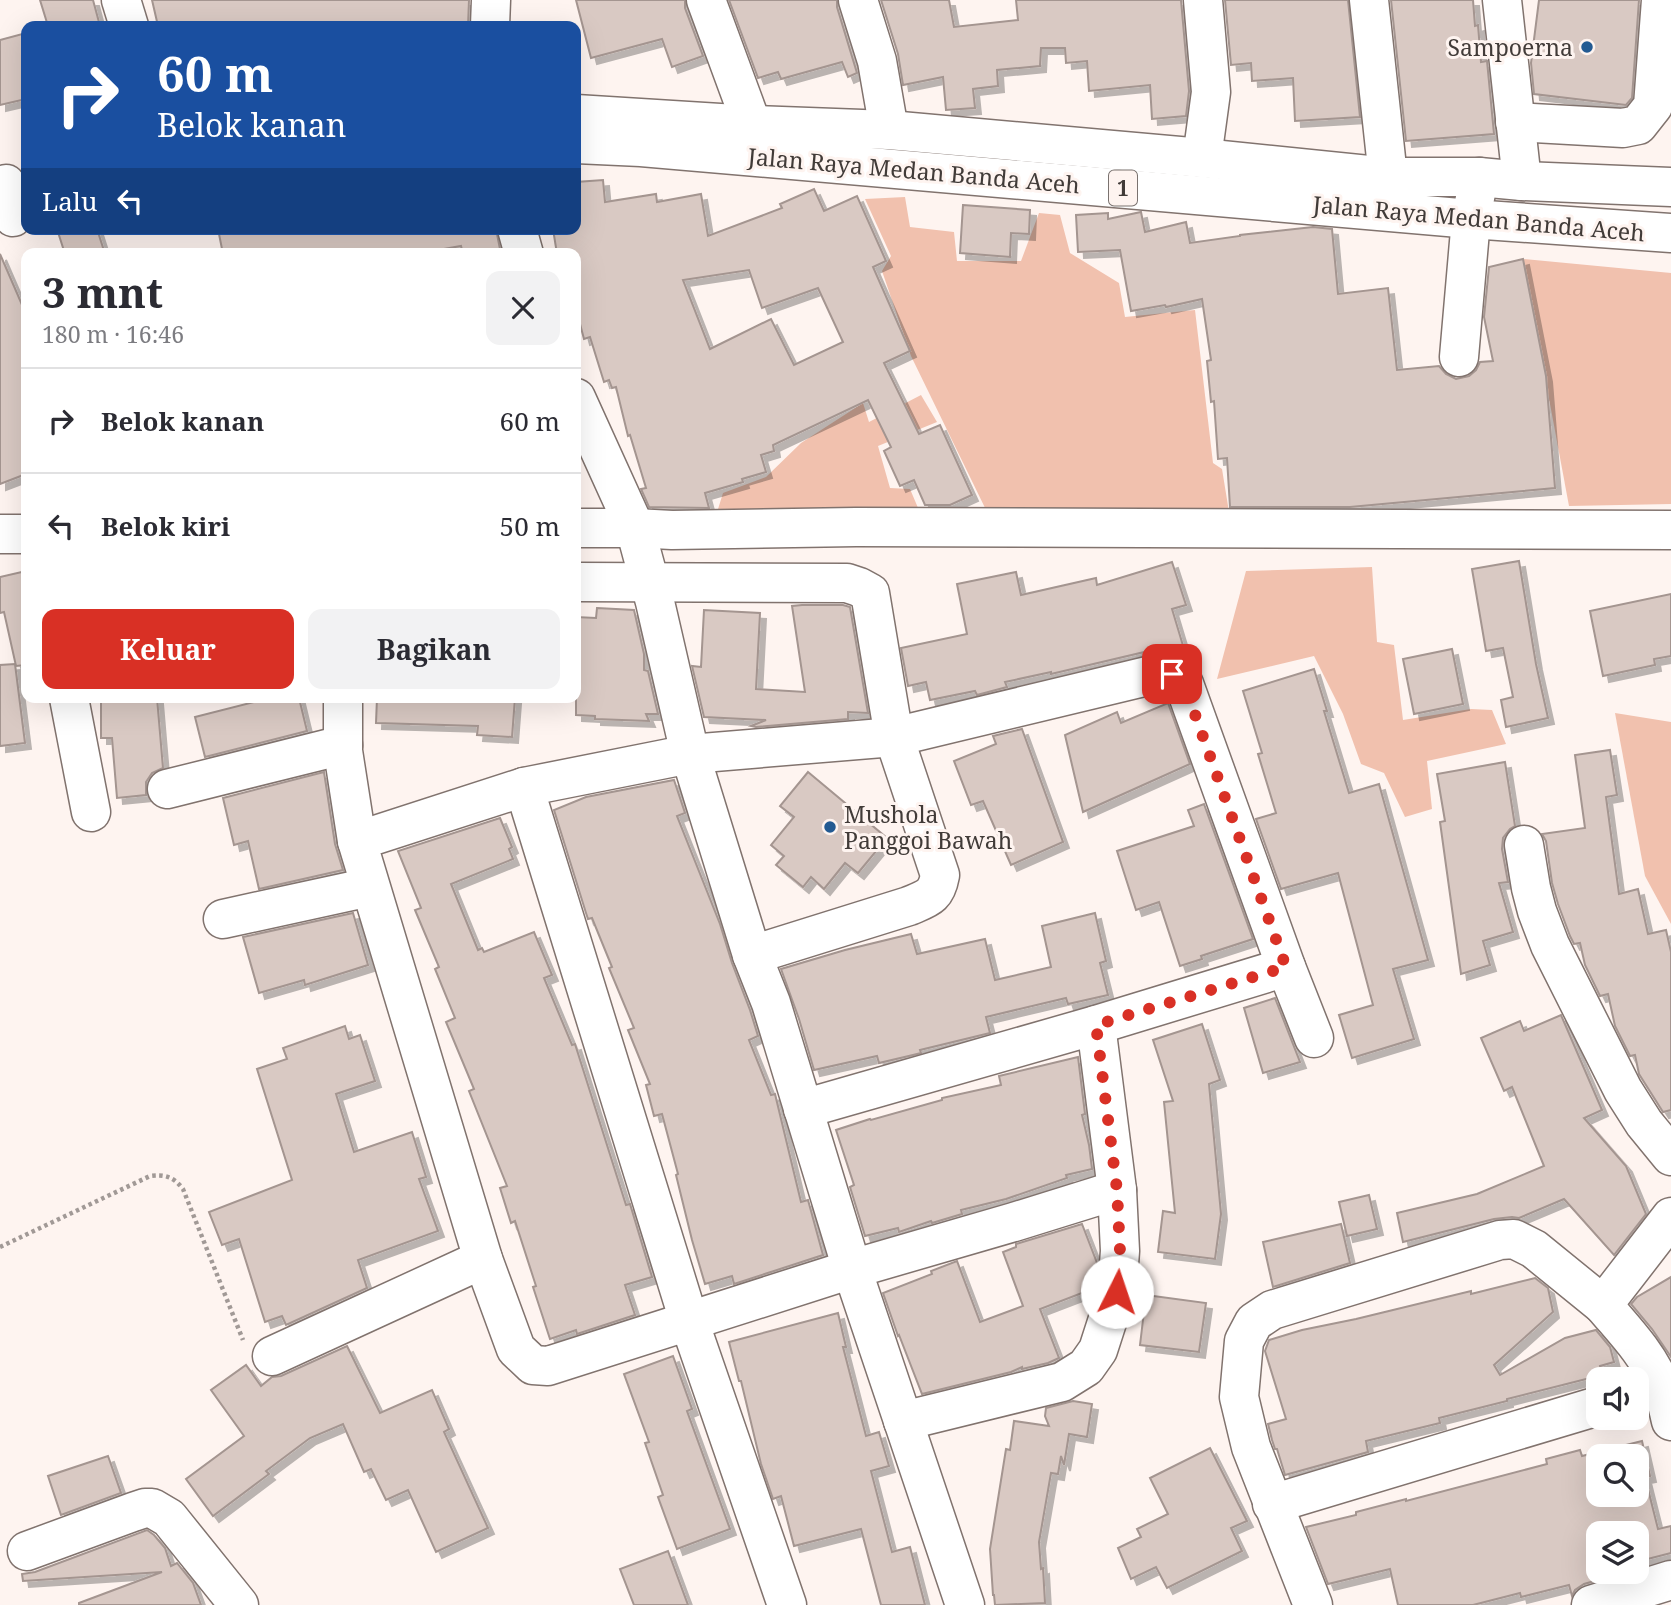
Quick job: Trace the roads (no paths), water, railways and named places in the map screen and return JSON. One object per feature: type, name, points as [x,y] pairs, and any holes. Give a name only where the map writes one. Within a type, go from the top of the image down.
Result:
[{"type":"main road","points":[[121,0],[127,21]]},
{"type":"main road","points":[[490,21],[491,0]]},
{"type":"main road","points":[[706,0],[752,125]]},
{"type":"main road","points":[[858,0],[877,61],[889,130]]},
{"type":"main road","points":[[1202,158],[1211,92],[1203,0]]},
{"type":"main road","points":[[1369,0],[1388,177]]},
{"type":"main road","points":[[1502,0],[1522,181]]},
{"type":"main road","points":[[1515,122],[1623,128],[1638,125],[1653,106],[1661,0]]},
{"type":"main road","name":"Jalan Raya Medan Banda Aceh","points":[[581,114],[889,130],[1388,177],[1479,177],[1671,187]]},
{"type":"main road","name":"Jalan Raya Medan Banda Aceh","points":[[581,144],[654,148],[1471,219],[1671,233]]},
{"type":"main road","points":[[1459,357],[1471,219],[1479,177]]},
{"type":"main road","points":[[581,409],[635,528],[690,754],[752,955],[771,1003],[852,1269],[965,1605]]},
{"type":"main road","points":[[581,528],[1671,530]]},
{"type":"main road","points":[[0,534],[21,534]]},
{"type":"main road","points":[[581,582],[847,583],[870,593],[894,737],[940,875],[937,889],[929,898],[909,906],[752,955]]},
{"type":"main road","points":[[357,841],[524,787],[690,754],[894,737],[1156,674],[1172,674],[1184,684],[1314,1038]]},
{"type":"main road","points":[[70,703],[92,812]]},
{"type":"main road","points":[[343,703],[343,745],[357,841],[370,887],[483,1259],[516,1349],[533,1365],[548,1366],[852,1269],[1117,1190]]},
{"type":"main road","points":[[167,789],[343,745]]},
{"type":"main road","points":[[524,787],[689,1321],[787,1605]]},
{"type":"main road","points":[[1524,845],[1531,888],[1550,945],[1623,1090],[1644,1123],[1671,1156]]},
{"type":"main road","points":[[223,919],[370,887]]},
{"type":"main road","points":[[803,1109],[1286,967]]},
{"type":"main road","points":[[903,1421],[1062,1382],[1086,1367],[1098,1350],[1117,1292],[1120,1251],[1117,1190],[1096,1025]]},
{"type":"main road","points":[[1602,1305],[1671,1217]]},
{"type":"main road","points":[[1313,1605],[1251,1447],[1239,1397],[1244,1341],[1254,1322],[1272,1310],[1500,1240],[1514,1239],[1534,1249],[1602,1305],[1650,1362],[1660,1396]]},
{"type":"main road","points":[[272,1356],[483,1259]]},
{"type":"main road","points":[[1272,1504],[1586,1410]]},
{"type":"main road","points":[[27,1551],[133,1512],[152,1508],[169,1518],[239,1605]]},
{"type":"main road","points":[[1591,1605],[1671,1580]]},
{"type":"place","name":"Sampoerna","points":[[1587,47]]},
{"type":"place","name":"Mushola Panggoi Bawah","points":[[830,827]]}]
